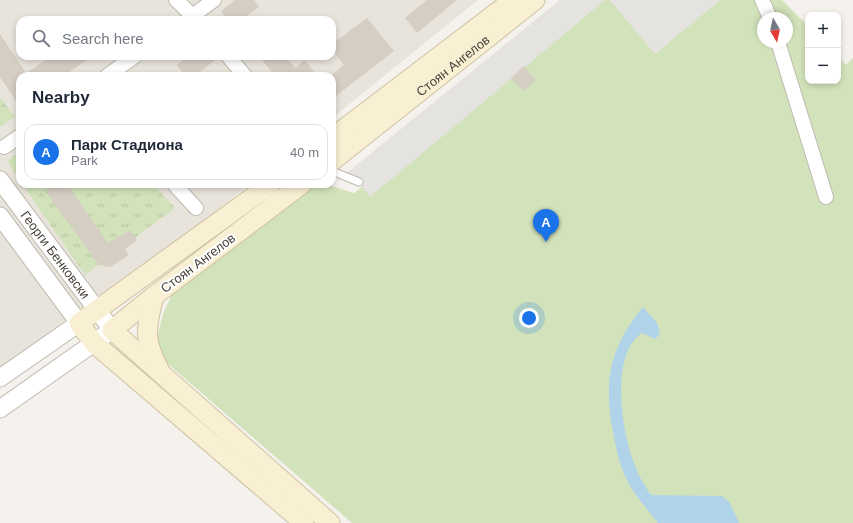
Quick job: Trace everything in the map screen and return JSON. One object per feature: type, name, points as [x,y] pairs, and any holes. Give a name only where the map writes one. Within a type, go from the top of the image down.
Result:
[{"type":"main road","name":"Стоян Ангелов","points":[[336,135],[513,0]]},
{"type":"main road","name":"Стоян Ангелов","points":[[336,158],[535,0]]},
{"type":"main road","name":"Стоян Ангелов","points":[[79,323],[266,188]]},
{"type":"main road","name":"Стоян Ангелов","points":[[112,330],[154,296],[297,188]]},
{"type":"main road","points":[[154,296],[148,321],[146,339],[163,376]]},
{"type":"main road","name":"Георги Бенковски","points":[[79,323],[94,343],[298,521]]},
{"type":"main road","points":[[112,330],[330,523]]},
{"type":"street","points":[[176,0],[189,16]]},
{"type":"street","points":[[195,16],[214,0]]},
{"type":"street","points":[[762,0],[767,12]]},
{"type":"street","points":[[780,48],[826,197]]},
{"type":"street","points":[[113,72],[130,60]]},
{"type":"street","points":[[232,60],[242,72]]},
{"type":"street","points":[[4,147],[16,139]]},
{"type":"street","name":"Георги Бенковски","points":[[0,180],[112,330]]},
{"type":"street","points":[[178,188],[196,208]]},
{"type":"street","name":"Георги Бенковски","points":[[0,216],[79,323]]},
{"type":"street","points":[[3,375],[79,323]]},
{"type":"street","name":"Стоян Ангелов","points":[[0,409],[112,330]]},
{"type":"lane","points":[[336,173],[359,182]]},
{"type":"shaded area","points":[[0,0],[478,0],[336,115],[336,72],[16,72],[16,188],[245,188],[100,305],[0,382]]},
{"type":"shaded area","points":[[560,0],[605,0],[370,197],[359,182],[343,176]]},
{"type":"shaded area","points":[[610,0],[720,0],[655,54]]},
{"type":"green space","points":[[605,0],[610,0],[655,53],[720,0],[782,0],[805,23],[805,84],[841,84],[841,60],[846,65],[853,58],[853,523],[352,523],[161,358],[157,337],[163,314],[173,292],[312,188],[336,188],[354,193]]},
{"type":"green space","points":[[0,97],[15,117],[0,127]]},
{"type":"green space","points":[[16,155],[16,175],[7,161]]},
{"type":"green space","points":[[25,188],[157,188],[175,208],[85,275]]},
{"type":"water","points":[[643,307],[657,323],[660,334],[655,339],[642,333],[632,344],[625,358],[621,395],[626,433],[637,472],[651,495],[722,496],[730,503],[739,523],[658,523],[637,496],[624,473],[613,432],[610,413],[609,380],[616,351],[632,322]]},
{"type":"building","points":[[235,0],[254,0],[259,7],[247,16],[225,16],[221,11]]},
{"type":"building","points":[[427,0],[457,0],[417,33],[405,18]]},
{"type":"building","points":[[367,18],[394,51],[336,96],[336,72],[344,65],[336,55],[336,41]]},
{"type":"building","points":[[0,34],[25,72],[16,72],[16,101],[0,77]]},
{"type":"building","points":[[46,60],[87,60],[69,72],[28,72]]},
{"type":"building","points":[[183,60],[215,60],[200,72],[182,72],[177,65]]},
{"type":"building","points":[[262,60],[288,60],[295,68],[305,60],[314,72],[272,72]]},
{"type":"building","points":[[524,66],[536,80],[523,91],[511,78]]},
{"type":"building","points":[[49,188],[70,188],[108,243],[130,230],[137,240],[125,249],[129,255],[110,267],[99,265],[45,191]]},
{"type":"place","name":"Парк Стадиона","points":[[546,242]]}]
